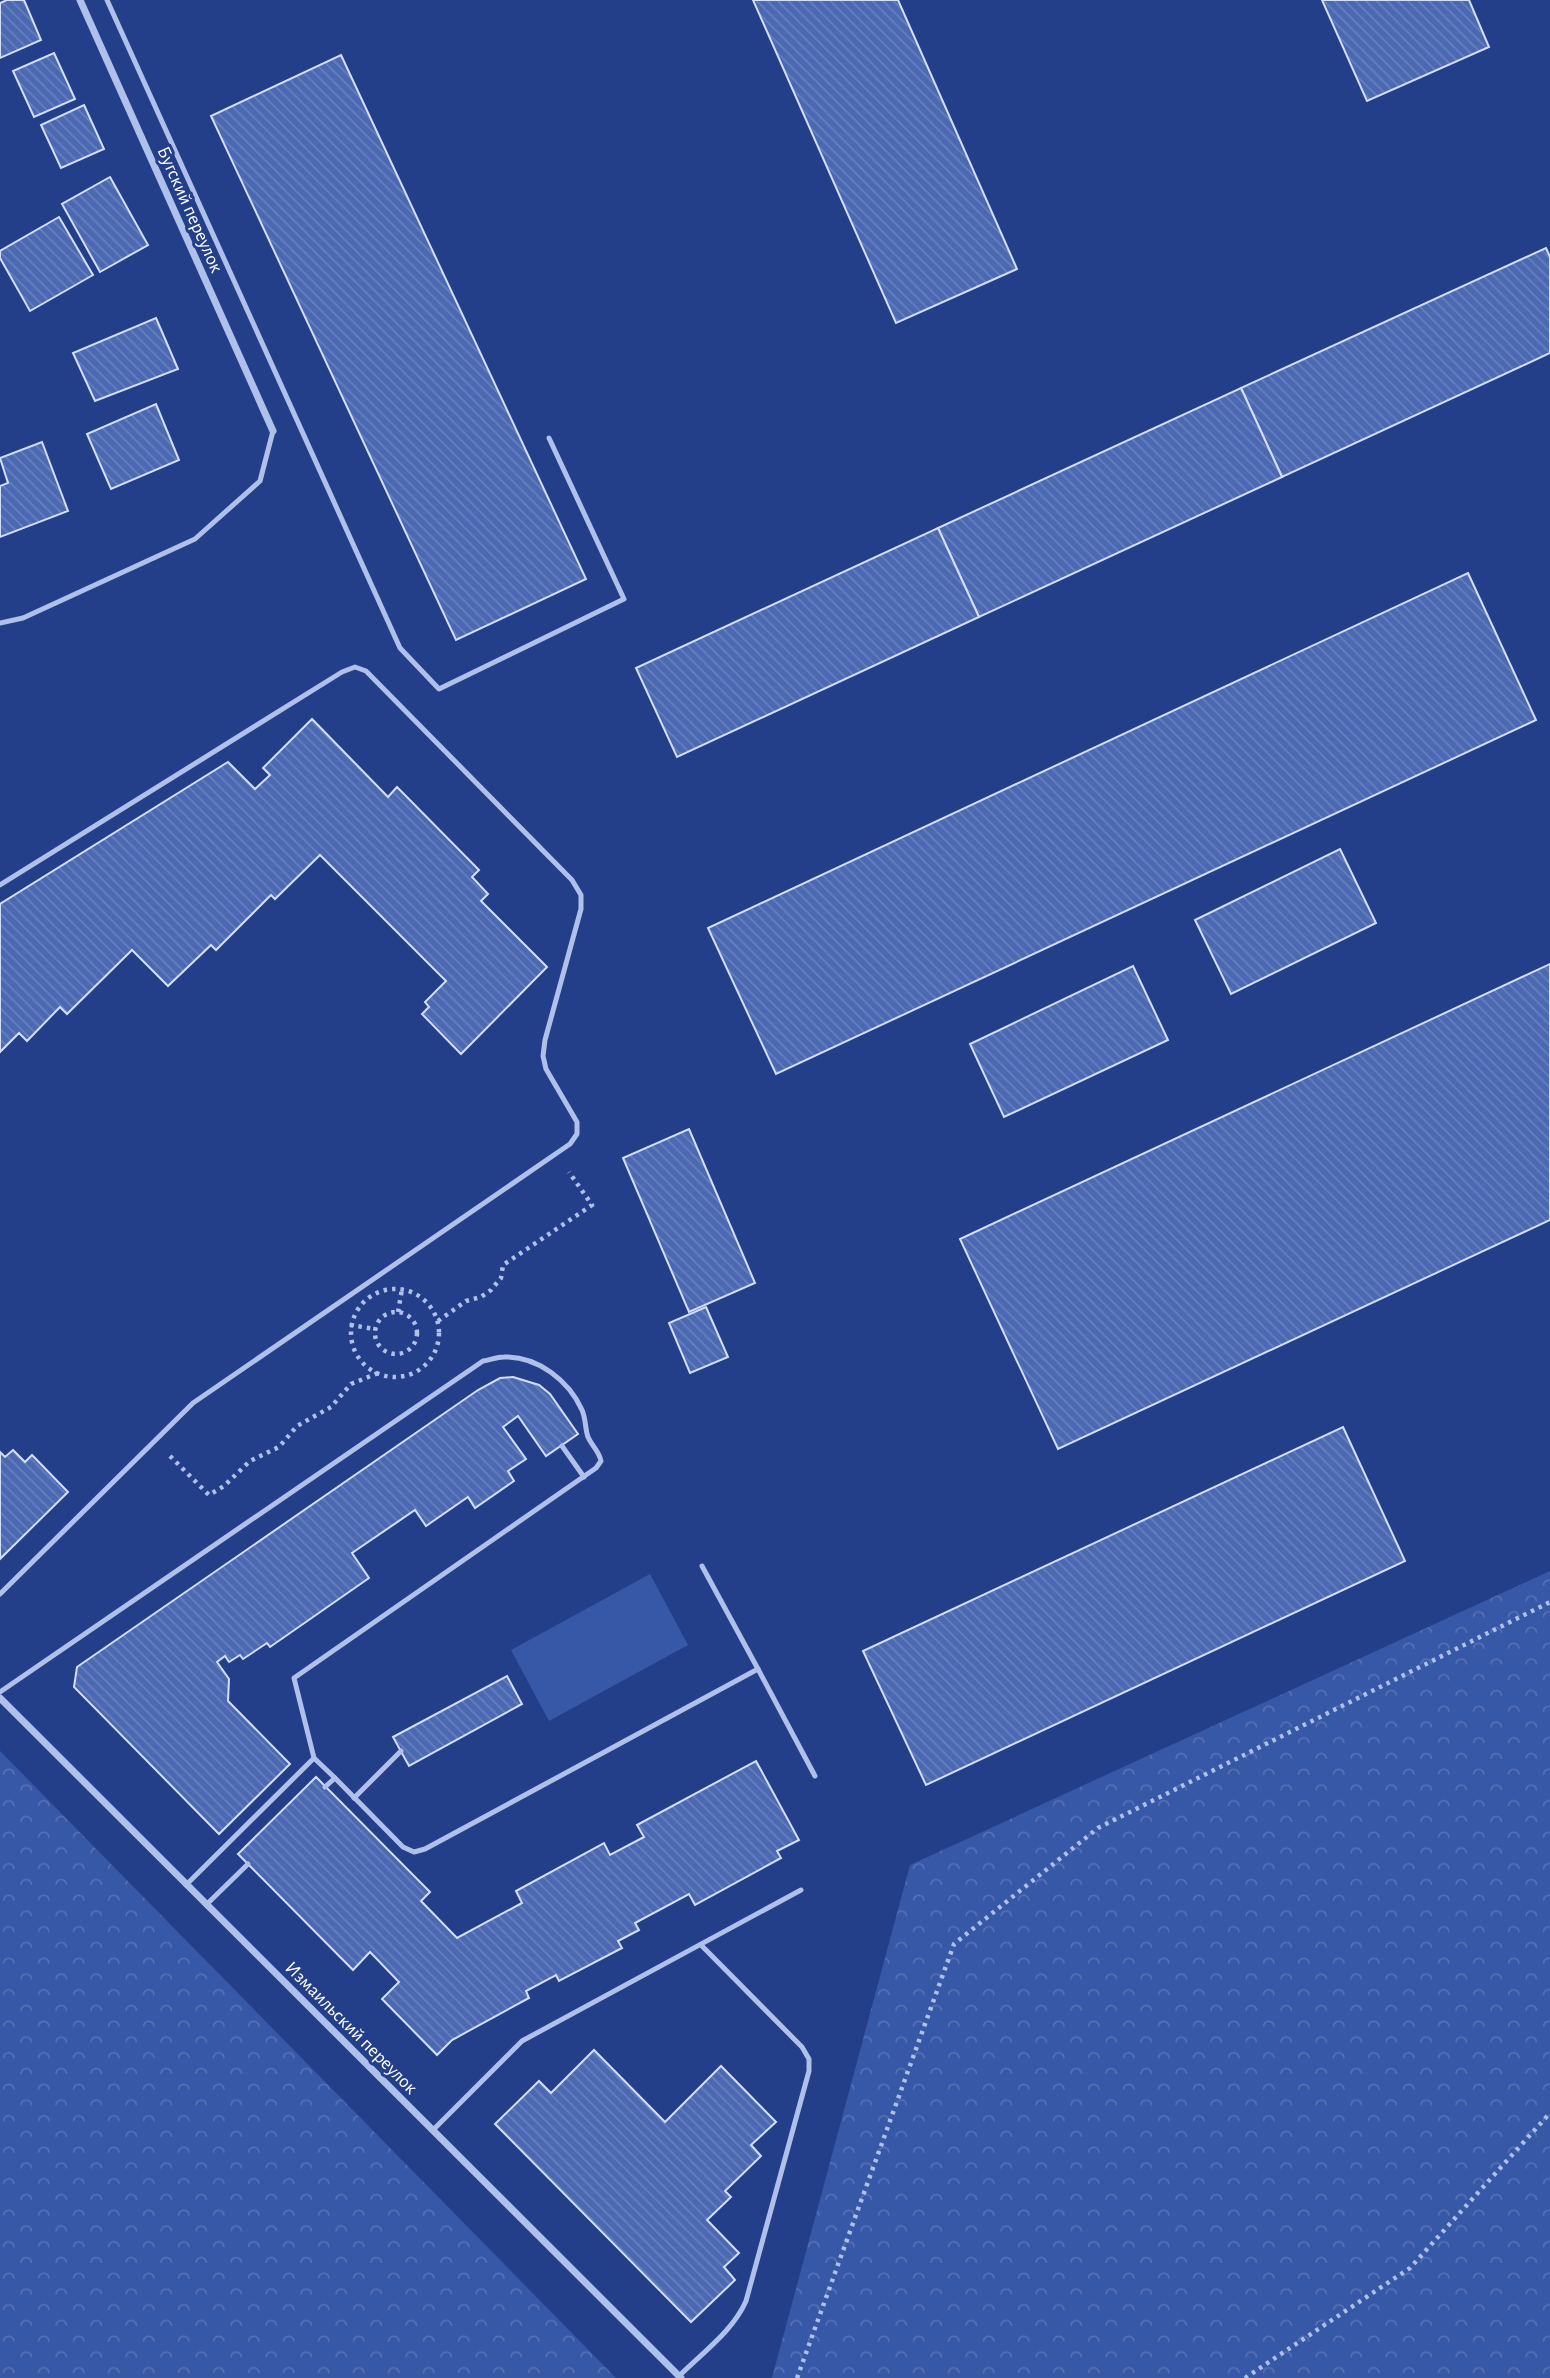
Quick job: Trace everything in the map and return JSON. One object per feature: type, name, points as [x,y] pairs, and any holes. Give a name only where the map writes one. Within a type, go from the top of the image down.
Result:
[{"type":"street","name":"Бугский переулок","points":[[80,0],[273,431]]},
{"type":"street","name":"Измаильский переулок","points":[[0,1698],[680,2377]]},
{"type":"lane","points":[[107,0],[400,648],[439,690],[624,599],[549,438]]},
{"type":"lane","points":[[0,623],[23,618],[195,539],[260,481],[273,431]]},
{"type":"lane","points":[[0,885],[342,672],[355,667],[366,671],[572,880],[581,895],[581,909],[543,1056],[546,1069],[577,1122],[577,1134],[570,1144],[193,1403],[0,1594]]},
{"type":"lane","points":[[0,1692],[483,1361],[505,1357],[526,1360],[562,1380],[584,1413],[588,1438],[600,1454],[601,1461],[596,1468],[295,1678],[314,1758],[403,1847],[414,1852],[425,1849],[758,1669]]},
{"type":"lane","points":[[562,1446],[583,1477]]},
{"type":"lane","points":[[702,1566],[816,1776]]},
{"type":"lane","points":[[354,1798],[401,1751]]},
{"type":"lane","points":[[186,1885],[314,1758]]},
{"type":"lane","points":[[326,1787],[335,1778]]},
{"type":"lane","points":[[206,1905],[248,1864]]},
{"type":"lane","points":[[433,2130],[522,2041],[801,1890]]},
{"type":"lane","points":[[680,2377],[741,2313],[809,2071],[808,2059],[802,2047],[701,1945]]},
{"type":"path","points":[[438,1321],[466,1301],[481,1297],[501,1278],[503,1265],[592,1205],[556,1153]]},
{"type":"path","points":[[391,1289],[406,1290],[426,1302],[438,1321],[440,1336],[436,1351],[427,1364],[415,1373],[385,1377],[371,1370],[360,1359],[353,1346],[351,1330],[363,1303],[376,1294],[391,1289]]},
{"type":"path","points":[[393,1311],[404,1313],[413,1320],[417,1330],[416,1341],[409,1350],[399,1354],[387,1353],[378,1346],[374,1335],[383,1315],[393,1311]]},
{"type":"path","points":[[155,1440],[209,1494],[224,1486],[250,1461],[279,1447],[297,1426],[331,1407],[351,1384],[378,1373]]},
{"type":"path","points":[[797,2378],[954,1944],[1098,1828],[1550,1602]]},
{"type":"path","points":[[1245,2378],[1410,2268],[1550,2113]]},
{"type":"green space","points":[[1550,1571],[1550,2378],[772,2378],[910,1865]]},
{"type":"green space","points":[[650,1574],[688,1645],[549,1721],[511,1650]]},
{"type":"green space","points":[[0,1751],[616,2378],[0,2378]]},
{"type":"building","points":[[7,0],[24,0],[41,40],[0,58],[0,3]]},
{"type":"building","points":[[753,0],[898,0],[1017,269],[896,323]]},
{"type":"building","points":[[1322,0],[1469,0],[1489,47],[1367,101]]},
{"type":"building","points":[[54,53],[75,99],[34,117],[13,71]]},
{"type":"building","points":[[341,55],[586,579],[456,640],[211,116]]},
{"type":"building","points":[[84,105],[104,149],[61,168],[41,125]]},
{"type":"building","points":[[110,177],[148,245],[100,272],[62,204]]},
{"type":"building","points":[[59,217],[93,275],[30,311],[0,258],[0,251]]},
{"type":"building","points":[[1546,248],[1550,257],[1550,353],[1282,477],[1241,388]]},
{"type":"building","points":[[156,318],[178,369],[95,401],[73,353]]},
{"type":"building","points":[[1241,388],[1282,477],[979,617],[938,528]]},
{"type":"building","points":[[156,404],[179,460],[111,489],[87,434]]},
{"type":"building","points":[[42,442],[68,511],[0,537],[0,486],[8,483],[0,458]]},
{"type":"building","points":[[938,528],[979,617],[677,757],[636,668]]},
{"type":"building","points":[[1468,573],[1536,720],[776,1074],[708,928]]},
{"type":"building","points":[[312,719],[388,797],[397,787],[479,870],[472,877],[488,894],[481,901],[547,967],[461,1054],[422,1014],[429,1007],[425,1002],[446,981],[320,855],[275,899],[271,895],[216,950],[211,945],[168,986],[132,950],[67,1014],[60,1007],[27,1041],[19,1033],[0,1052],[0,904],[228,762],[255,789],[270,775],[263,768]]},
{"type":"building","points":[[1340,849],[1376,923],[1231,994],[1195,920]]},
{"type":"building","points":[[1550,964],[1550,1220],[1058,1449],[960,1239]]},
{"type":"building","points":[[1133,966],[1168,1040],[1004,1117],[970,1044]]},
{"type":"building","points":[[689,1129],[755,1283],[689,1312],[623,1158]]},
{"type":"building","points":[[706,1307],[728,1357],[690,1373],[669,1323]]},
{"type":"building","points":[[513,1377],[539,1385],[550,1394],[578,1434],[546,1456],[518,1416],[503,1427],[526,1459],[508,1471],[514,1481],[475,1508],[468,1497],[426,1526],[415,1510],[352,1553],[369,1578],[270,1647],[267,1643],[243,1659],[240,1655],[229,1662],[225,1656],[217,1662],[229,1679],[228,1701],[290,1764],[219,1834],[74,1687],[77,1667],[478,1390],[500,1378]]},
{"type":"building","points":[[1343,1427],[1405,1561],[926,1785],[863,1651]]},
{"type":"building","points":[[13,1450],[25,1462],[32,1455],[68,1492],[0,1559],[0,1452],[5,1457]]},
{"type":"building","points":[[507,1676],[522,1704],[409,1766],[393,1737]]},
{"type":"building","points":[[756,1761],[799,1840],[777,1851],[781,1858],[695,1905],[689,1894],[635,1923],[639,1930],[618,1941],[622,1948],[559,1981],[556,1975],[526,1991],[529,1998],[452,2040],[437,2055],[382,1999],[399,1982],[370,1952],[353,1970],[238,1854],[316,1777],[430,1892],[421,1901],[457,1938],[522,1903],[516,1891],[604,1843],[610,1855],[644,1837],[637,1825]]},
{"type":"building","points":[[594,2050],[665,2122],[721,2066],[776,2122],[751,2145],[761,2156],[725,2191],[731,2197],[707,2220],[739,2253],[724,2267],[735,2280],[691,2322],[495,2124],[539,2081],[551,2093]]}]
